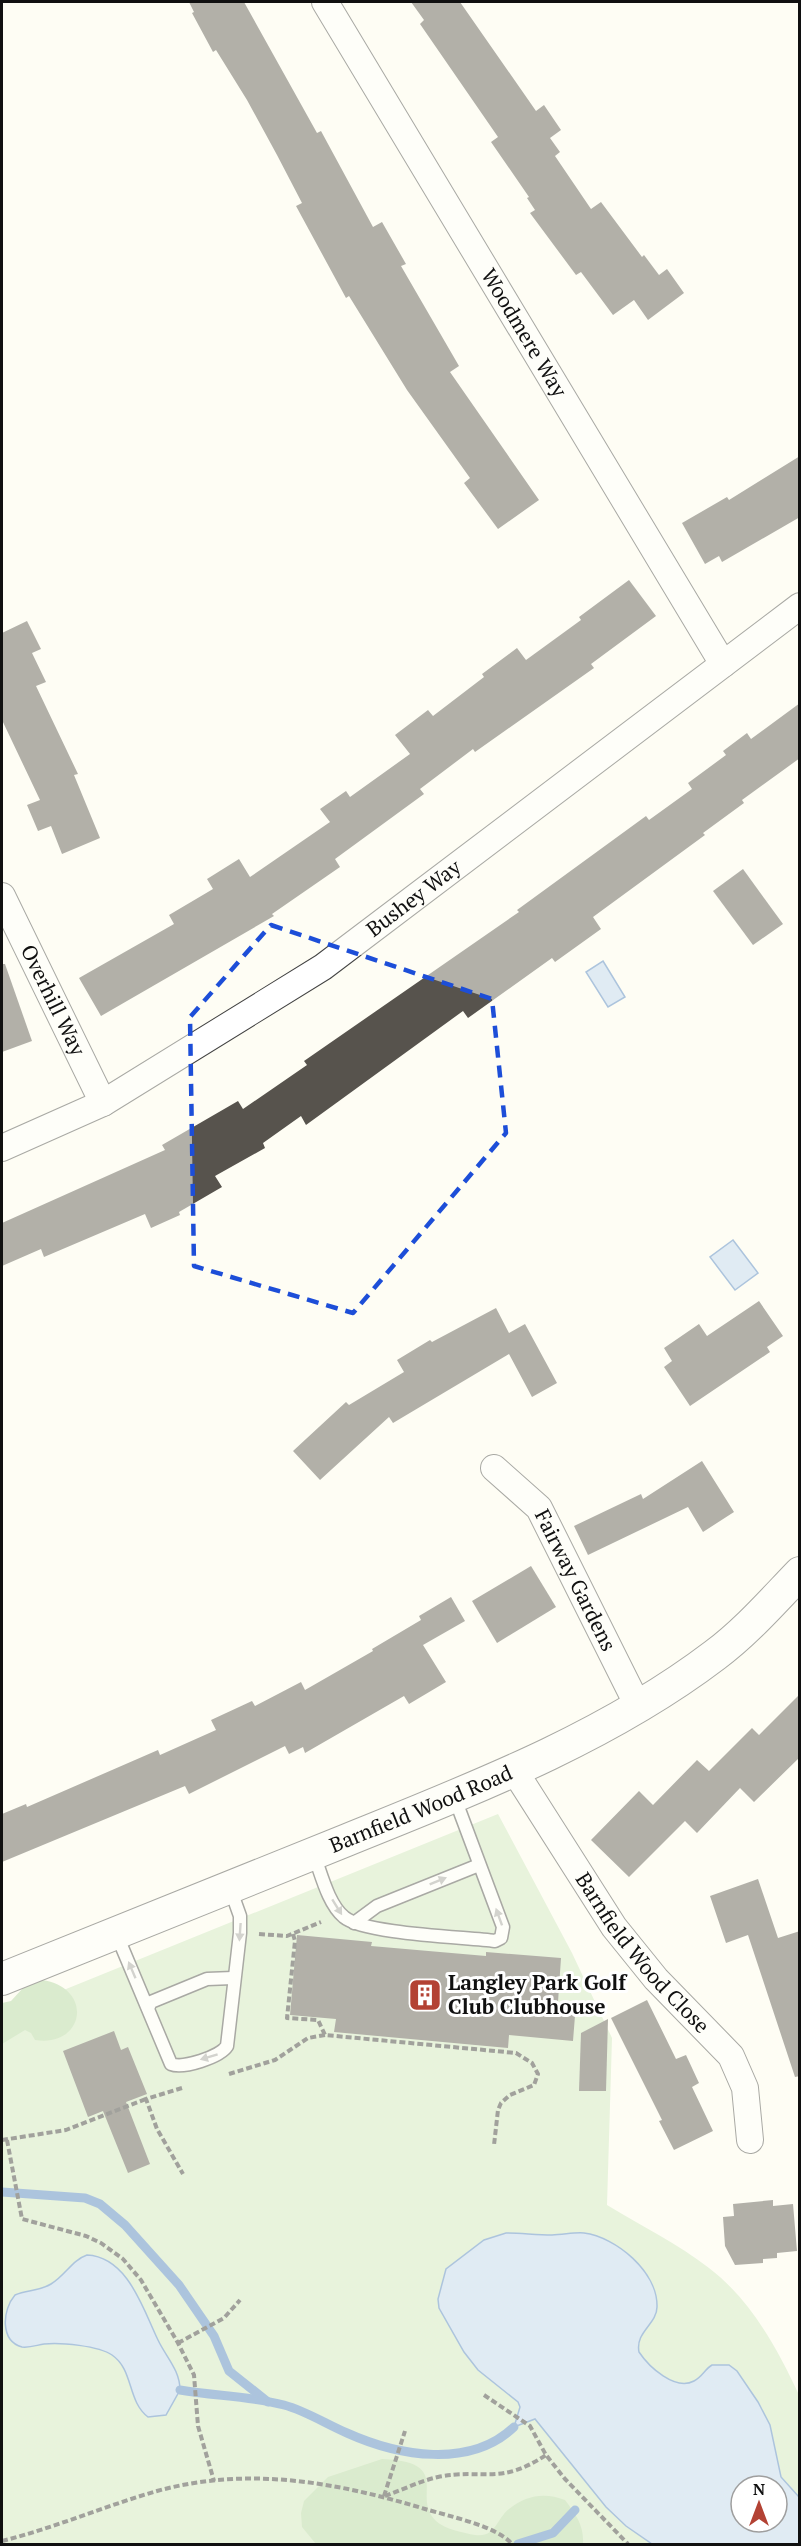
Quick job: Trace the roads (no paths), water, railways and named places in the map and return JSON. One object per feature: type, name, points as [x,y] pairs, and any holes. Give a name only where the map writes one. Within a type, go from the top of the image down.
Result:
[{"type":"street","name":"Woodmere Way","points":[[325,2],[723,664]]},
{"type":"street","name":"Bushey Way","points":[[2,1148],[104,1103],[323,967],[800,606]]},
{"type":"street","name":"Overhill Way","points":[[2,896],[104,1103]]},
{"type":"street","name":"Fairway Gardens","points":[[494,1468],[539,1508],[638,1706]]},
{"type":"street","name":"Barnfield Wood Road","points":[[2,1979],[313,1854],[514,1770],[638,1706],[717,1654],[752,1623],[800,1573]]},
{"type":"street","name":"Barnfield Wood Close","points":[[514,1770],[596,1901],[633,1953],[731,2056],[745,2088],[750,2140]]},
{"type":"lane","points":[[313,1854],[340,1914],[354,1923],[368,1927],[495,1941],[501,1938],[503,1927],[454,1796]]},
{"type":"lane","points":[[354,1923],[377,1906],[479,1865]]},
{"type":"lane","points":[[116,1933],[171,2064],[179,2066],[217,2055],[227,2046],[233,1978],[240,1933],[240,1916],[230,1887]]},
{"type":"lane","points":[[148,2008],[151,2002],[207,1979],[233,1978]]},
{"type":"water","points":[[603,961],[625,997],[608,1007],[586,972]]},
{"type":"water","points":[[733,1240],[758,1273],[735,1290],[710,1257]]},
{"type":"water","points":[[506,2233],[552,2235],[584,2233],[609,2241],[633,2258],[651,2281],[657,2307],[654,2318],[640,2339],[639,2352],[663,2376],[679,2383],[694,2381],[712,2365],[729,2365],[737,2371],[770,2425],[780,2474],[729,2474],[729,2534],[789,2534],[789,2486],[799,2497],[799,2544],[652,2544],[626,2526],[606,2507],[535,2419],[514,2427],[520,2407],[518,2402],[478,2370],[464,2352],[439,2308],[438,2299],[446,2269],[484,2240]]},
{"type":"water","points":[[87,2255],[101,2258],[124,2275],[140,2300],[178,2376],[180,2390],[166,2415],[148,2417],[141,2410],[124,2369],[112,2355],[79,2345],[44,2344],[22,2347],[15,2344],[7,2332],[6,2316],[15,2295],[51,2284]]},
{"type":"waterway","points":[[2,2192],[85,2198],[100,2204],[125,2225],[179,2285],[214,2336],[229,2371],[268,2402]]},
{"type":"waterway","points":[[180,2390],[284,2405],[367,2441],[411,2452],[433,2454],[477,2449],[496,2440],[514,2427]]},
{"type":"waterway","points":[[518,2544],[553,2533],[575,2510]]},
{"type":"place","name":"Langley Park Golf Club Clubhouse","points":[[425,1995]]}]
